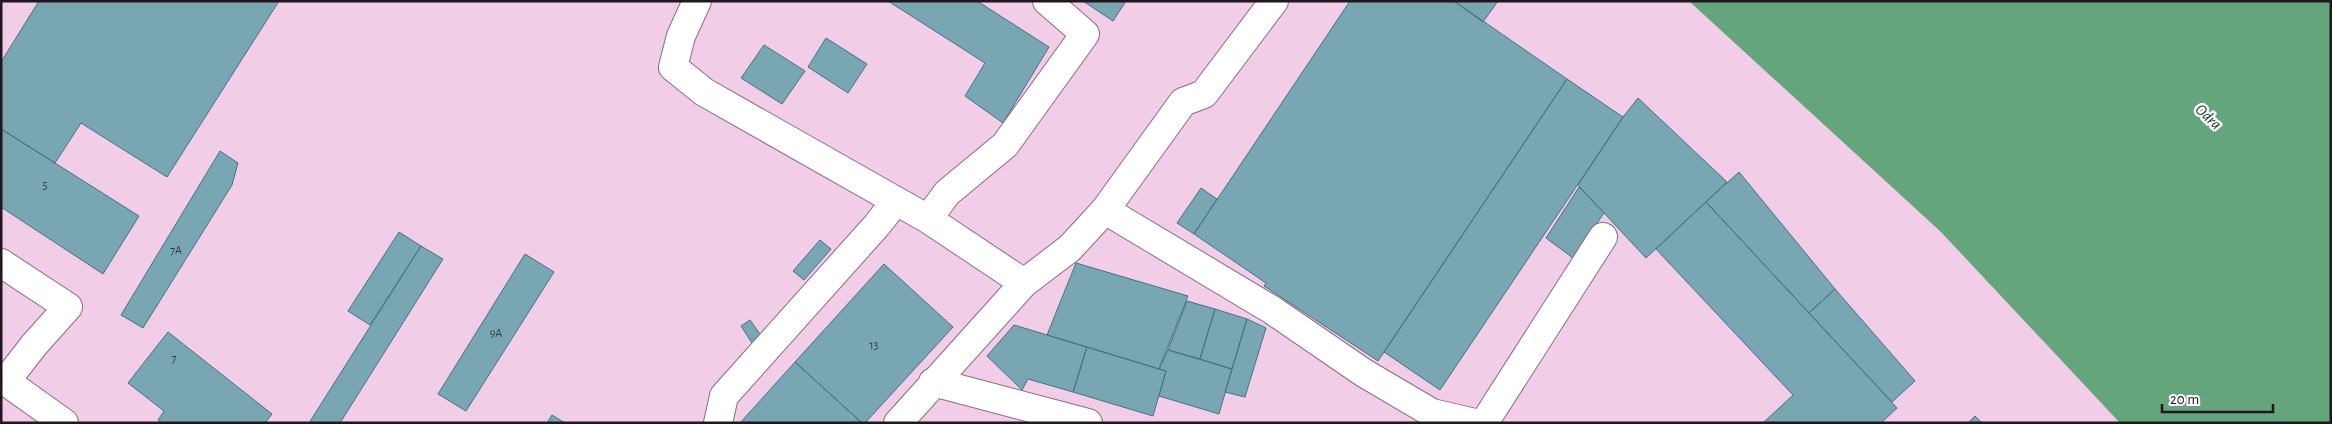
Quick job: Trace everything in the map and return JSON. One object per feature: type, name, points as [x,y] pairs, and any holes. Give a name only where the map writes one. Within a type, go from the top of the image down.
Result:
[{"type":"street","points":[[697,1],[681,36],[674,66],[704,92],[928,220],[1024,283]]},
{"type":"street","points":[[928,220],[948,193],[1005,145],[1085,34],[1047,1]]},
{"type":"street","points":[[898,423],[1024,283],[1070,248],[1105,210],[1183,102],[1204,94],[1274,1]]},
{"type":"street","points":[[718,423],[724,396],[877,225],[896,201]]},
{"type":"street","points":[[1105,210],[1272,310],[1364,373],[1432,413],[1475,423]]},
{"type":"street","points":[[1484,423],[1603,238]]},
{"type":"street","points":[[1,263],[68,307],[4,379],[64,423]]},
{"type":"street","points":[[933,382],[1088,423]]},
{"type":"water","name":"Odra","points":[[1689,1],[2331,1],[2331,423],[2120,423],[1941,232]]},
{"type":"building","points":[[39,1],[279,1],[167,177],[81,123],[55,163],[1,129],[1,62]]},
{"type":"building","points":[[888,1],[977,1],[1049,47],[1003,123],[965,96],[985,63]]},
{"type":"building","points":[[1083,1],[1126,1],[1113,21]]},
{"type":"building","points":[[1350,1],[1454,1],[1567,79],[1378,361],[1264,286],[1266,283],[1194,234]]},
{"type":"building","points":[[1454,1],[1498,1],[1483,22]]},
{"type":"building","points":[[826,38],[867,64],[848,93],[808,67]]},
{"type":"building","points":[[764,45],[805,71],[782,104],[741,78]]},
{"type":"building","points":[[1567,79],[1623,117],[1440,390],[1384,352]]},
{"type":"building","points":[[1638,98],[1727,182],[1646,258],[1578,185],[1623,117]]},
{"type":"building","points":[[1,129],[139,216],[103,274],[1,207]]},
{"type":"building","points":[[220,151],[238,163],[232,185],[143,328],[121,315]]},
{"type":"building","points":[[1739,172],[1835,289],[1809,313],[1706,202]]},
{"type":"building","points":[[1579,187],[1604,213],[1573,258],[1546,238]]},
{"type":"building","points":[[1201,188],[1217,199],[1194,234],[1177,223]]},
{"type":"building","points":[[1706,202],[1897,408],[1881,423],[1763,423],[1793,395],[1656,249]]},
{"type":"building","points":[[399,232],[421,246],[370,325],[348,311]]},
{"type":"building","points":[[820,240],[831,249],[804,280],[793,271]]},
{"type":"building","points":[[421,246],[443,259],[340,423],[309,423]]},
{"type":"building","points":[[525,254],[554,272],[466,411],[438,394]]},
{"type":"building","points":[[1076,263],[1188,296],[1159,369],[1047,335]]},
{"type":"building","points":[[884,264],[953,327],[865,423],[862,423],[795,362]]},
{"type":"building","points":[[1835,289],[1915,381],[1892,402],[1809,313]]},
{"type":"building","points":[[1187,301],[1215,309],[1200,359],[1168,350]]},
{"type":"building","points":[[1215,309],[1247,319],[1232,369],[1200,359]]},
{"type":"building","points":[[1247,319],[1266,328],[1245,397],[1225,392]]},
{"type":"building","points":[[750,320],[762,337],[752,343],[741,326]]},
{"type":"building","points":[[1014,325],[1087,347],[1073,392],[1028,379],[1022,390],[987,356]]},
{"type":"building","points":[[168,332],[272,414],[265,423],[162,423],[158,420],[164,411],[128,383]]},
{"type":"building","points":[[1087,347],[1166,371],[1153,416],[1073,392]]},
{"type":"building","points":[[1168,350],[1232,369],[1219,414],[1159,396],[1166,371],[1159,369]]},
{"type":"building","points":[[795,362],[862,423],[740,423]]},
{"type":"building","points":[[552,415],[565,423],[547,423]]},
{"type":"building","points":[[1975,416],[1982,423],[1968,423]]}]
